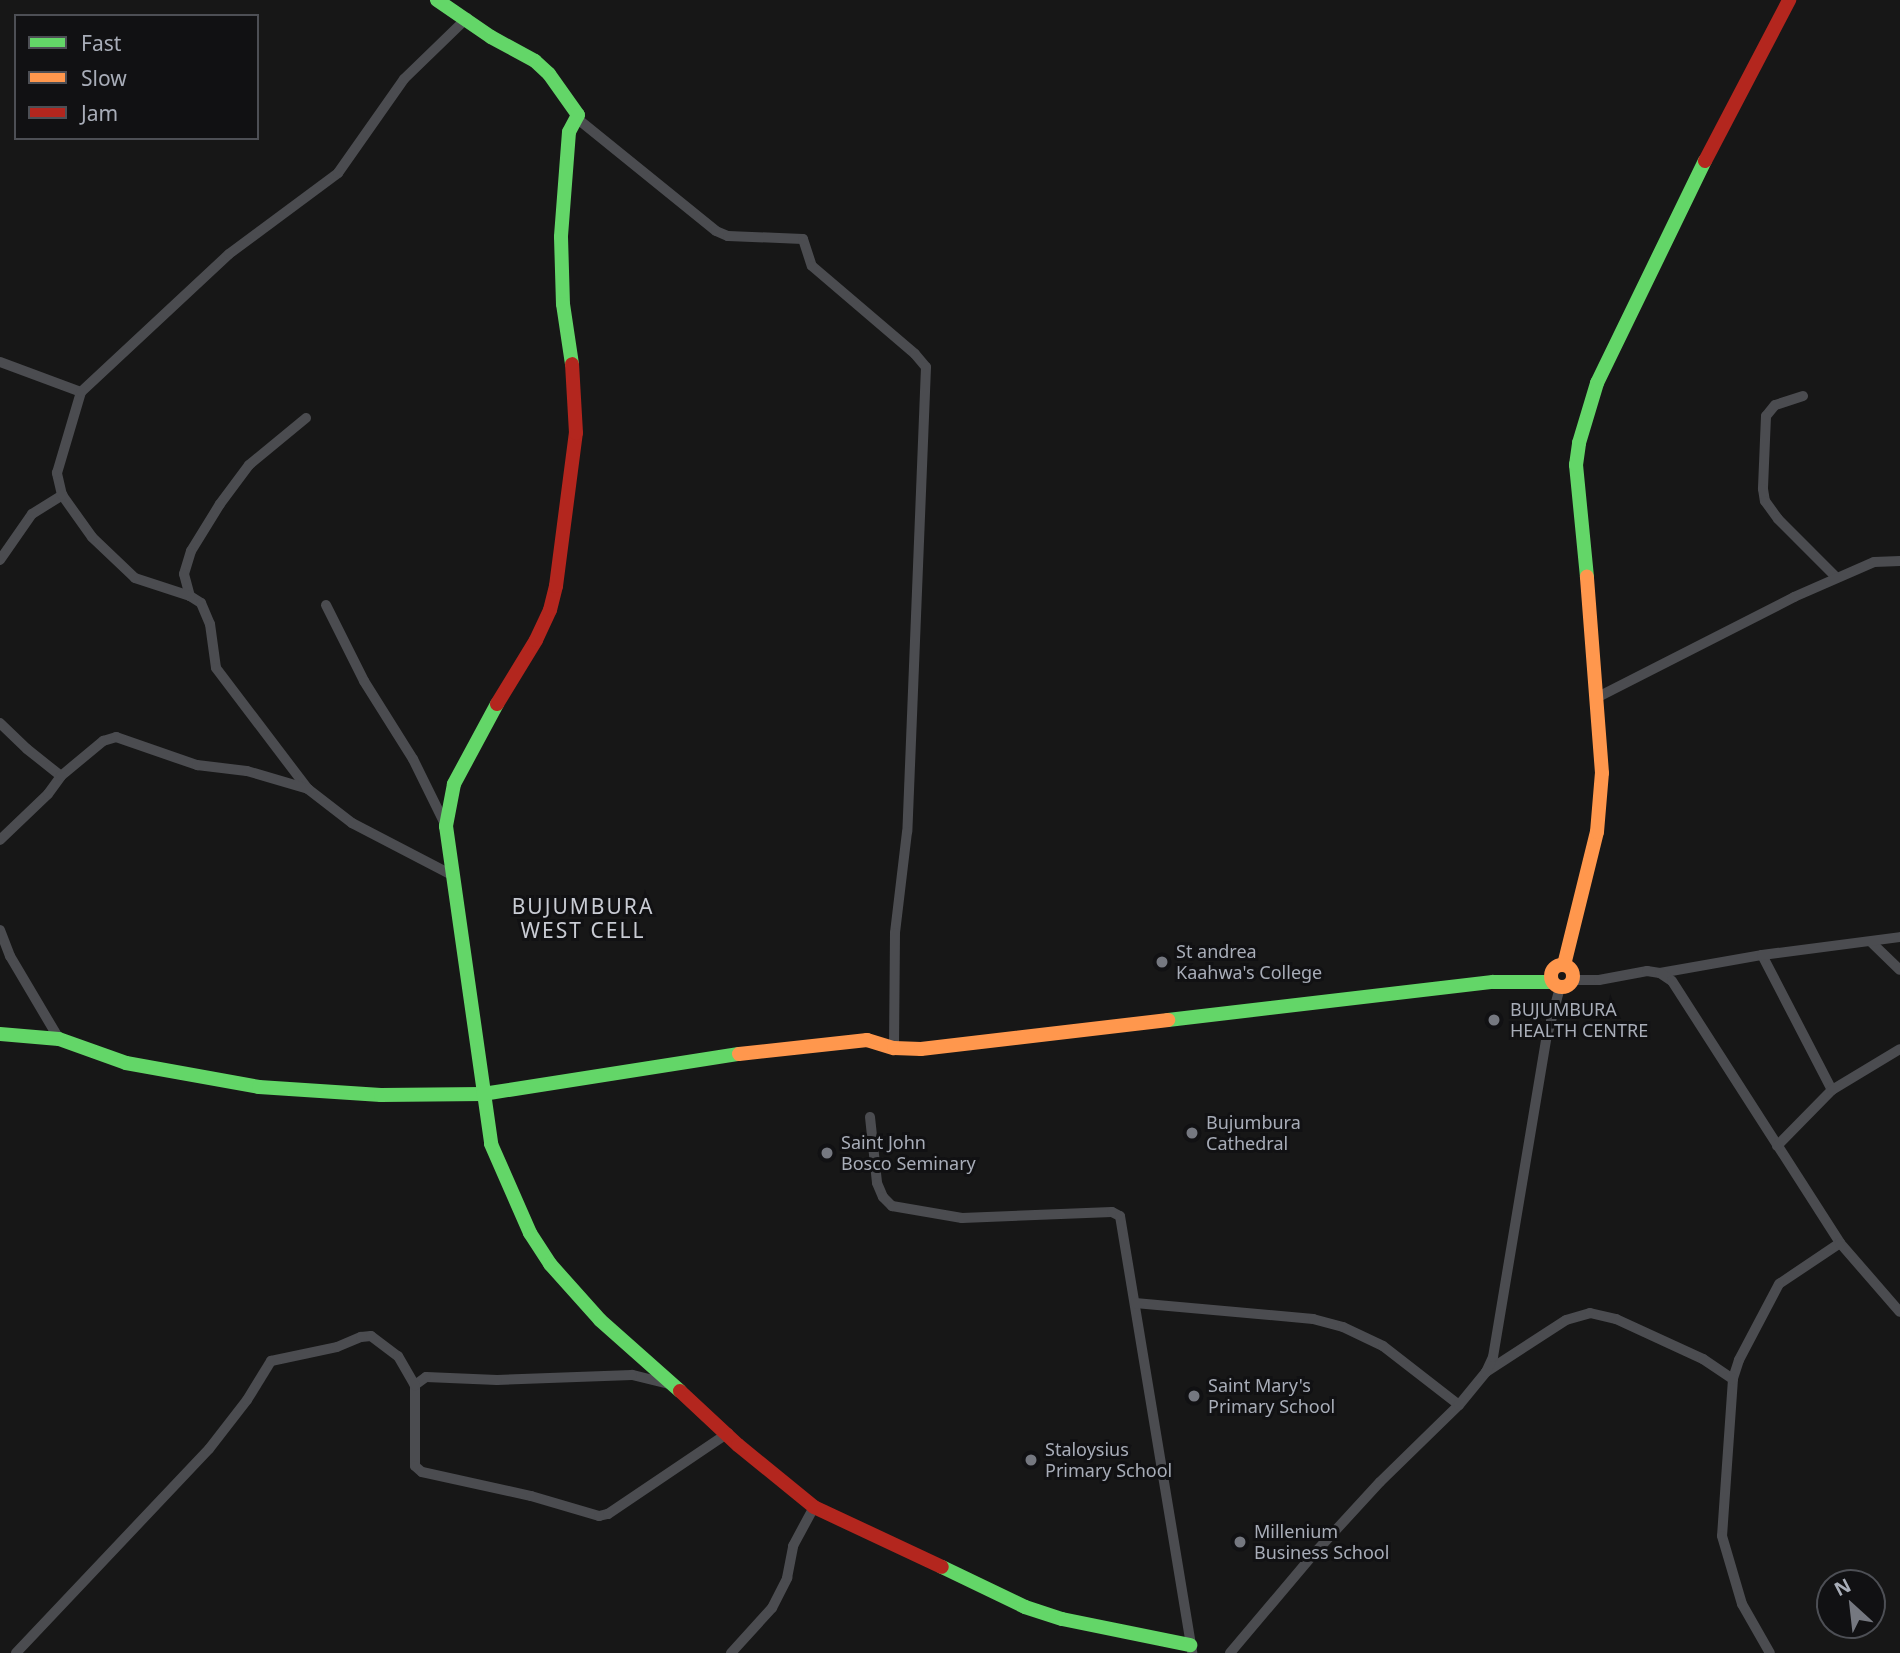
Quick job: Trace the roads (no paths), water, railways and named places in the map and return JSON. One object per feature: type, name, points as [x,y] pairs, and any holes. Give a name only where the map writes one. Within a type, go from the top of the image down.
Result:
[{"type":"street","points":[[437,0],[467,18],[491,37],[535,61],[549,74],[579,120],[716,232],[728,236],[803,239],[812,267],[915,354],[926,367],[908,805],[895,933],[894,1048]]},
{"type":"street","points":[[1230,1653],[1354,1510],[1459,1405],[1486,1372],[1493,1357],[1547,1037],[1561,983],[1552,970],[1564,965],[1597,832],[1602,773],[1598,697],[1576,465],[1584,418],[1597,383],[1671,226],[1789,0]]},
{"type":"street","points":[[450,874],[389,844],[333,810],[308,789],[216,668],[210,624],[201,603],[190,596],[135,578],[92,537],[62,495],[57,473],[81,392],[229,254],[338,173],[404,79],[467,18]]},
{"type":"street","points":[[578,115],[569,132],[561,237],[563,304],[572,361],[576,433],[556,586],[550,610],[536,640],[475,741],[454,784],[446,825],[450,874],[491,1144],[530,1233],[550,1264],[600,1320],[669,1384],[814,1507],[1025,1607],[1086,1625],[1191,1649],[1123,1222],[1118,1213],[961,1218],[892,1206],[877,1183],[870,1117]]},
{"type":"street","points":[[0,362],[81,392]]},
{"type":"street","points":[[1802,396],[1774,405],[1766,416],[1763,489],[1765,501],[1778,519],[1837,578]]},
{"type":"street","points":[[190,596],[184,574],[191,551],[220,504],[249,465],[306,418]]},
{"type":"street","points":[[0,560],[32,514],[62,495]]},
{"type":"street","points":[[1598,697],[1794,597],[1874,562],[1900,561]]},
{"type":"street","points":[[326,605],[364,681],[413,759],[446,825]]},
{"type":"street","points":[[0,723],[61,776]]},
{"type":"street","points":[[0,840],[48,794],[61,776],[103,741],[116,737],[197,765],[247,771],[308,789]]},
{"type":"street","points":[[0,930],[10,956],[59,1039]]},
{"type":"street","points":[[0,1034],[59,1039],[126,1063],[259,1087],[381,1095],[483,1094],[655,1065],[837,1043],[867,1040],[894,1048],[935,1047],[1493,982],[1561,983],[1599,980],[1647,971],[1660,973],[1762,955],[1900,937]]},
{"type":"street","points":[[1871,942],[1900,970]]},
{"type":"street","points":[[1762,955],[1832,1090]]},
{"type":"street","points":[[1660,973],[1672,981],[1840,1243],[1900,1312]]},
{"type":"street","points":[[1777,1146],[1832,1090],[1900,1049]]},
{"type":"street","points":[[1770,1653],[1742,1604],[1722,1536],[1733,1379],[1739,1360],[1779,1284],[1840,1243]]},
{"type":"street","points":[[1135,1303],[1313,1319],[1343,1327],[1383,1346],[1459,1405]]},
{"type":"street","points":[[1486,1372],[1566,1320],[1590,1313],[1616,1319],[1703,1359],[1733,1379]]},
{"type":"street","points":[[16,1653],[209,1449],[247,1400],[271,1362],[279,1357],[337,1348],[361,1337],[371,1336],[398,1356],[415,1384],[413,1460],[422,1472],[531,1496],[588,1515],[608,1514],[728,1433]]},
{"type":"street","points":[[415,1384],[426,1377],[497,1380],[632,1375],[669,1384]]},
{"type":"street","points":[[731,1653],[772,1608],[787,1578],[793,1546],[814,1507]]},
{"type":"place","name":"St andrea Kaahwa's College","points":[[1162,962]]},
{"type":"place","name":"BUJUMBURA HEALTH CENTRE","points":[[1494,1020]]},
{"type":"place","name":"Bujumbura Cathedral","points":[[1192,1133]]},
{"type":"place","name":"Saint John Bosco Seminary","points":[[827,1153]]},
{"type":"place","name":"Saint Mary's Primary School","points":[[1194,1396]]},
{"type":"place","name":"Staloysius Primary School","points":[[1031,1460]]},
{"type":"place","name":"Millenium Business School","points":[[1240,1542]]},
{"type":"district","name":"BUJUMBURA WEST CELL","points":[[583,918]]}]
